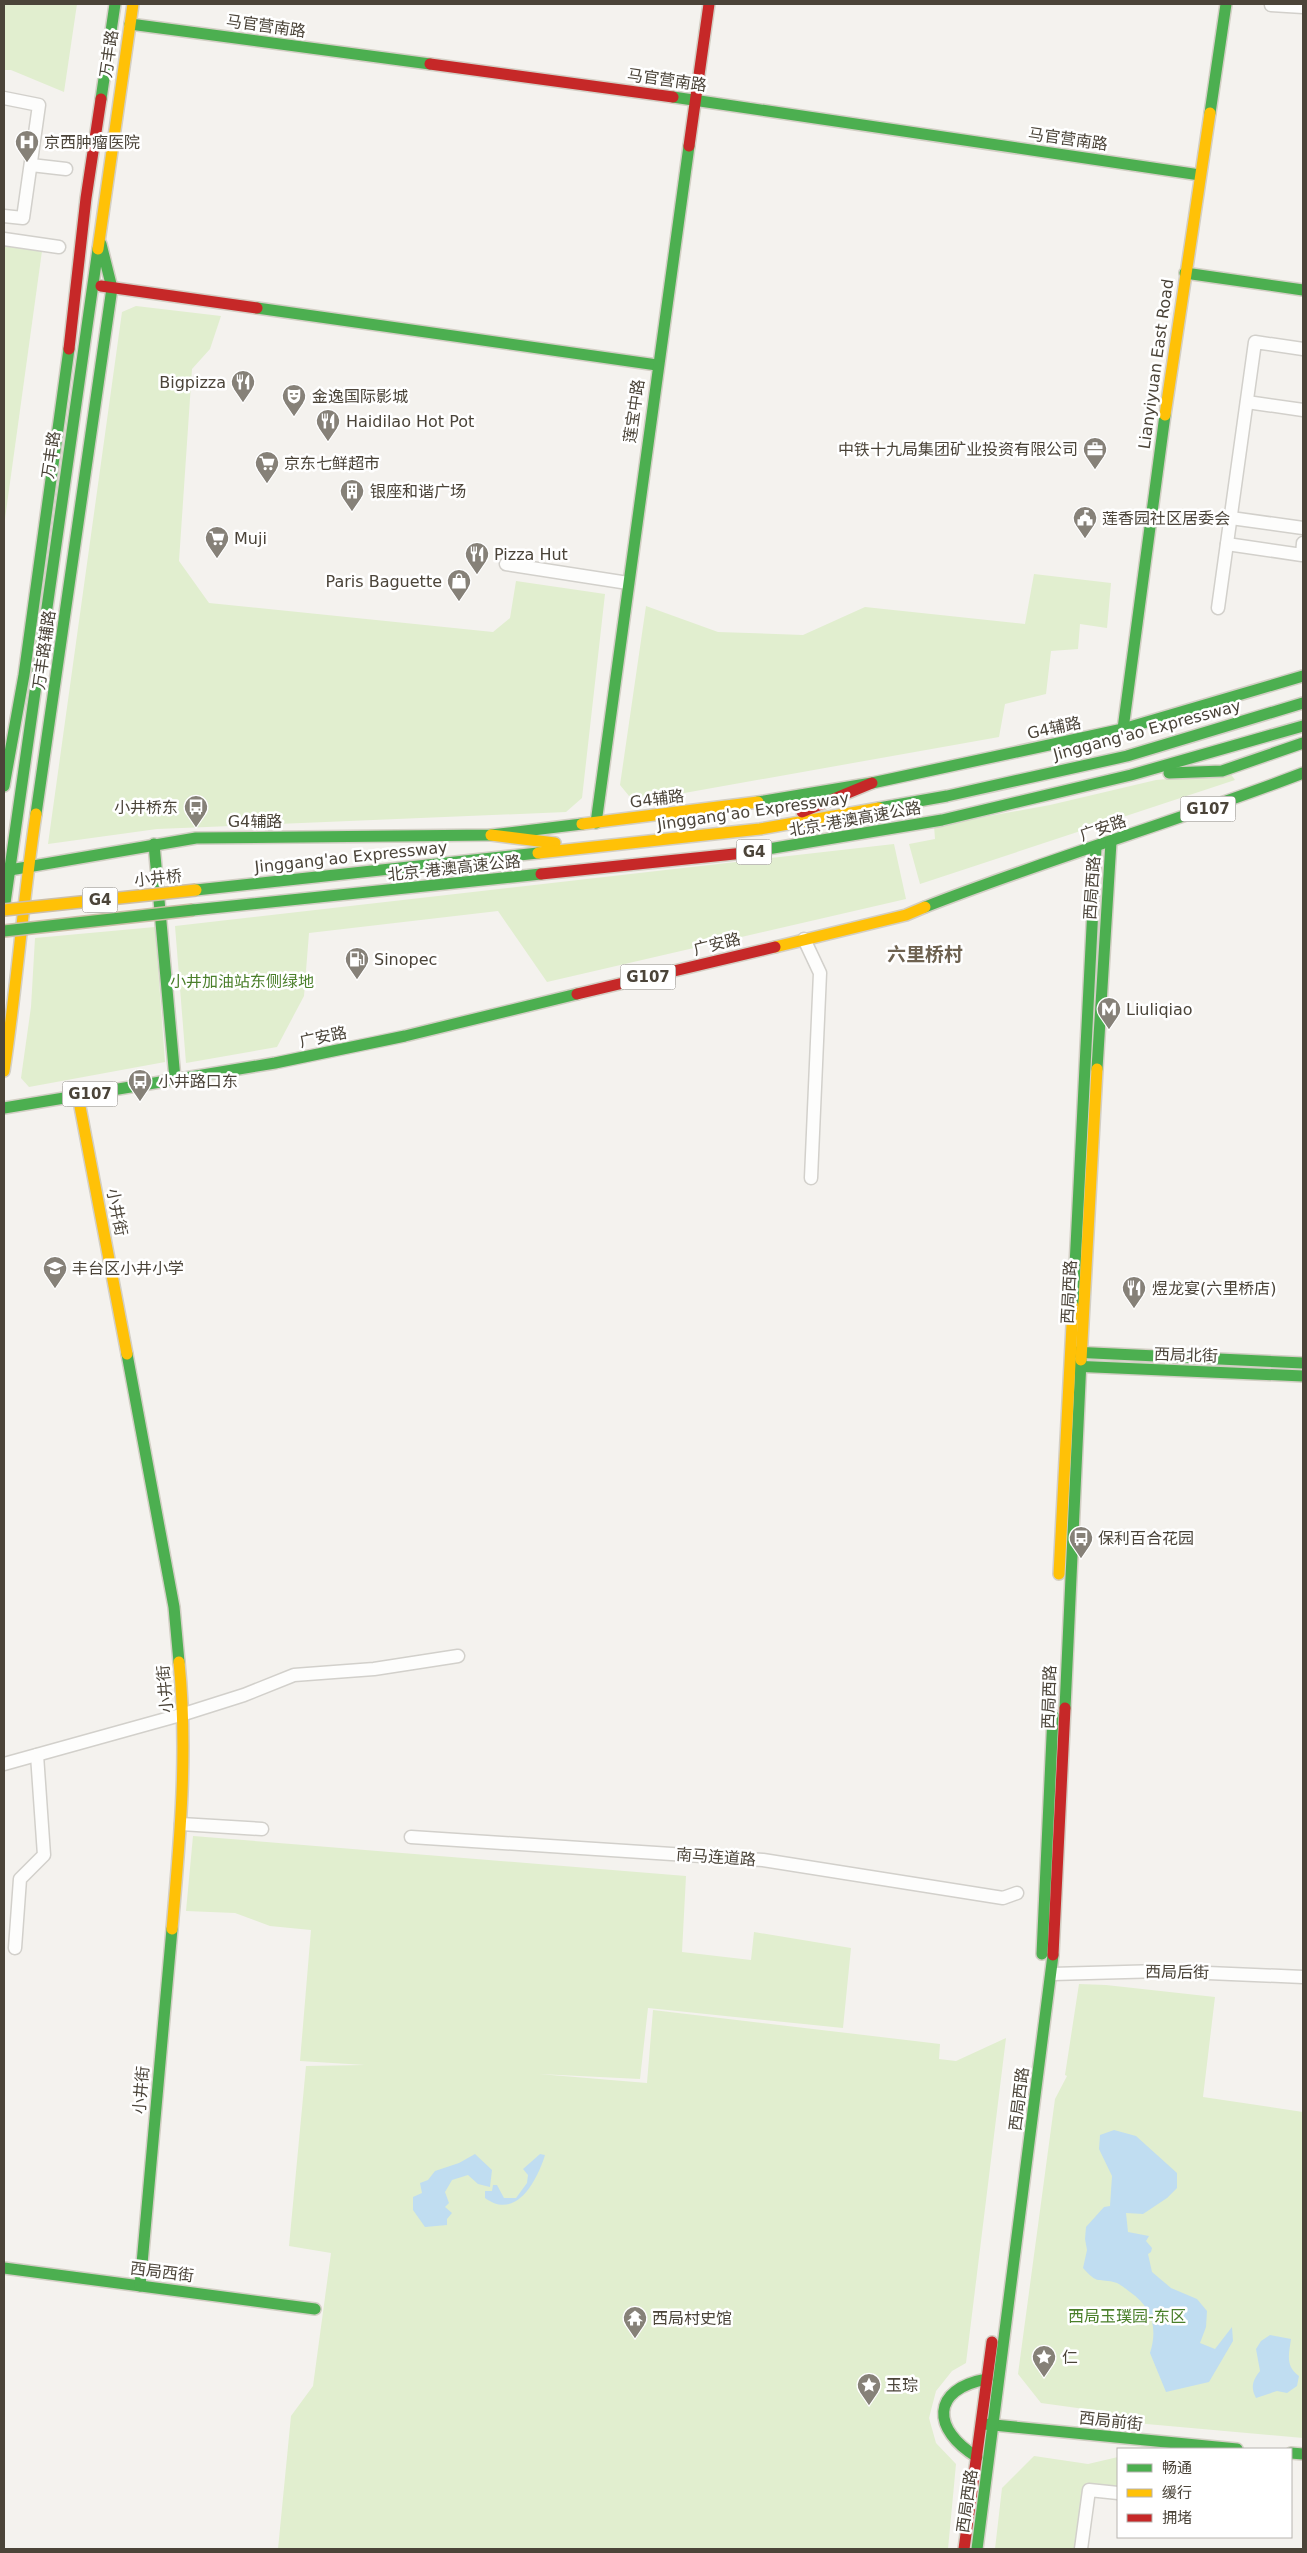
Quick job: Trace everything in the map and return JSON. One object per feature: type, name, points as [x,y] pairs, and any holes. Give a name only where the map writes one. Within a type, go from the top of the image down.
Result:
[{"type":"main road","name":"万丰路","points":[[4,786],[24,675],[78,286],[86,198],[115,4]]},
{"type":"main road","name":"万丰路","points":[[4,910],[7,870],[133,4]]},
{"type":"main road","name":"莲宝中路","points":[[596,823],[657,365],[709,4]]},
{"type":"main road","name":"Lianyiyuan East Road","points":[[1123,729],[1185,273],[1226,4]]},
{"type":"main road","name":"马官营南路","points":[[130,24],[695,100],[1200,175]]},
{"type":"main road","name":"万丰路辅路","points":[[4,1072],[15,999],[16,955],[28,866],[112,288],[99,235]]},
{"type":"main road","points":[[1185,273],[1303,290]]},
{"type":"main road","points":[[92,284],[657,365]]},
{"type":"main road","name":"G4辅路","points":[[7,870],[196,838],[491,835],[750,803],[872,783],[1123,729],[1303,676]]},
{"type":"main road","name":"Jinggang'ao Expressway","points":[[196,890],[760,829],[947,796],[1126,756],[1303,703]]},
{"type":"main road","name":"北京-港澳高速公路","points":[[4,932],[193,910],[761,852],[942,820],[1131,775],[1303,726]]},
{"type":"main road","points":[[1131,775],[1222,771],[1303,743]]},
{"type":"main road","name":"广安路","points":[[4,1108],[275,1063],[405,1036],[906,915],[972,889],[1111,842],[1303,773]]},
{"type":"main road","points":[[760,829],[872,783]]},
{"type":"main road","points":[[491,835],[593,848]]},
{"type":"main road","name":"西局西路","points":[[977,2549],[1052,1974],[1058,1892],[1100,1000],[1111,842]]},
{"type":"main road","points":[[154,844],[175,1079]]},
{"type":"main road","name":"西局西路","points":[[964,2549],[1041,1974],[1068,1366],[1096,847]]},
{"type":"main road","name":"小井桥","points":[[4,910],[196,890]]},
{"type":"main road","name":"小井街","points":[[78,1096],[172,1597],[184,1714],[181,1824],[140,2286]]},
{"type":"main road","name":"西局北街","points":[[1069,1352],[1303,1363]]},
{"type":"main road","name":"西局北街","points":[[1068,1366],[1303,1376]]},
{"type":"main road","name":"西局西街","points":[[4,2268],[315,2308]]},
{"type":"main road","points":[[977,2457],[961,2449],[948,2436],[944,2427],[945,2408],[953,2392],[960,2386],[969,2382],[987,2379]]},
{"type":"main road","name":"西局前街","points":[[981,2424],[1190,2448]]},
{"type":"street","points":[[1271,6],[1303,7]]},
{"type":"street","points":[[4,98],[39,105],[23,218],[4,216]]},
{"type":"street","points":[[31,165],[66,169]]},
{"type":"street","points":[[4,239],[59,247]]},
{"type":"street","points":[[1218,608],[1255,342],[1303,349]]},
{"type":"street","points":[[1247,402],[1303,410]]},
{"type":"street","points":[[1231,518],[1303,528]]},
{"type":"street","points":[[1227,544],[1302,555],[1303,543]]},
{"type":"street","points":[[506,564],[628,583]]},
{"type":"street","points":[[804,939],[820,973],[811,1178]]},
{"type":"street","points":[[4,1764],[184,1714],[244,1695],[294,1675],[374,1669],[458,1656]]},
{"type":"street","points":[[15,1948],[20,1879],[44,1854],[36,1755]]},
{"type":"street","points":[[181,1824],[262,1829]]},
{"type":"street","name":"南马连道路","points":[[411,1838],[763,1860],[1003,1898],[1017,1893]]},
{"type":"street","name":"西局后街","points":[[1052,1974],[1161,1971],[1303,1977]]},
{"type":"street","points":[[1081,2549],[1090,2490],[1117,2493]]},
{"type":"green space","points":[[4,4],[77,4],[64,92],[11,70],[4,70]]},
{"type":"green space","points":[[4,246],[42,251],[4,526]]},
{"type":"green space","points":[[136,306],[221,316],[210,349],[192,369],[179,561],[209,603],[493,632],[510,618],[516,581],[605,594],[582,798],[566,812],[157,829],[48,844],[122,312]]},
{"type":"green space","points":[[1034,574],[1111,583],[1107,628],[1080,624],[1078,649],[1051,651],[1046,694],[1005,704],[999,737],[634,802],[620,785],[646,606],[718,632],[803,635],[865,607],[1025,624]]},
{"type":"green space","points":[[1230,773],[1235,780],[920,884],[909,844],[935,839],[934,826],[1050,805],[1156,780]]},
{"type":"green space","name":"小井加油站东侧绿地","points":[[894,844],[906,899],[547,982],[498,911],[309,933],[304,996],[277,1047],[186,1063],[175,926]]},
{"type":"green space","points":[[155,927],[165,1062],[29,1087],[21,1078],[31,1007],[35,938]]},
{"type":"green space","points":[[193,1836],[686,1876],[682,1952],[751,1960],[754,1932],[851,1948],[843,2028],[648,2008],[640,2079],[539,2074],[647,2083],[653,2010],[940,2044],[939,2059],[956,2061],[1006,2038],[966,2363],[952,2371],[936,2391],[929,2418],[936,2443],[956,2464],[948,2549],[278,2549],[291,2416],[313,2386],[331,2253],[289,2246],[306,2066],[365,2065],[300,2061],[311,1930],[270,1926],[235,1913],[186,1911]]},
{"type":"green space","name":"西局玉璞园-东区","points":[[1079,1984],[1106,1985],[1215,1997],[1203,2097],[1303,2112],[1303,2438],[1113,2421],[1099,2411],[1041,2403],[1018,2374],[1055,2099],[1067,2076],[1065,2075]]},
{"type":"green space","points":[[1034,2456],[1088,2464],[1117,2457],[1117,2489],[1086,2485],[1076,2549],[995,2549],[1002,2488]]},
{"type":"water","points":[[1114,2130],[1136,2136],[1177,2173],[1177,2188],[1167,2198],[1143,2214],[1126,2213],[1128,2232],[1149,2236],[1146,2241],[1152,2248],[1148,2254],[1152,2272],[1171,2288],[1197,2299],[1207,2311],[1206,2327],[1200,2343],[1215,2349],[1232,2327],[1233,2341],[1209,2382],[1166,2392],[1150,2353],[1153,2327],[1144,2304],[1119,2284],[1098,2280],[1088,2274],[1083,2268],[1087,2250],[1085,2239],[1086,2227],[1104,2207],[1110,2206],[1112,2176],[1099,2149],[1100,2135]]},
{"type":"water","points":[[475,2154],[492,2170],[490,2187],[478,2184],[468,2175],[452,2180],[445,2192],[449,2203],[445,2207],[452,2213],[447,2219],[447,2225],[425,2227],[413,2210],[413,2197],[422,2193],[420,2183],[428,2180],[435,2171],[459,2163]]},
{"type":"water","points":[[540,2154],[545,2155],[537,2176],[524,2195],[506,2205],[496,2204],[485,2198],[485,2191],[492,2191],[493,2185],[497,2185],[504,2198],[516,2198],[527,2183],[528,2175],[523,2169]]},
{"type":"water","points":[[1270,2335],[1291,2339],[1289,2359],[1292,2368],[1299,2376],[1297,2386],[1287,2393],[1277,2391],[1256,2398],[1253,2384],[1260,2371],[1256,2349],[1261,2341]]},
{"type":"traffic: fast","points":[[101,99],[115,4]]},
{"type":"traffic: fast","points":[[1210,113],[1226,4]]},
{"type":"traffic: fast","points":[[130,24],[430,64]]},
{"type":"traffic: fast","points":[[673,97],[1200,175]]},
{"type":"traffic: fast","points":[[596,823],[689,146]]},
{"type":"traffic: fast","points":[[36,814],[112,288],[101,244]]},
{"type":"traffic: fast","points":[[4,910],[98,249]]},
{"type":"traffic: fast","points":[[1185,273],[1303,290]]},
{"type":"traffic: fast","points":[[257,308],[657,365]]},
{"type":"traffic: fast","points":[[4,786],[24,675],[69,349]]},
{"type":"traffic: fast","points":[[1123,729],[1165,415]]},
{"type":"traffic: fast","points":[[758,802],[872,783],[1123,729],[1303,676]]},
{"type":"traffic: fast","points":[[879,808],[947,796],[1127,756],[1303,703]]},
{"type":"traffic: fast","points":[[744,853],[942,820],[1131,775],[1303,726]]},
{"type":"traffic: fast","points":[[1169,773],[1222,771],[1303,743]]},
{"type":"traffic: fast","points":[[925,907],[1019,872],[1256,791],[1303,773]]},
{"type":"traffic: fast","points":[[4,871],[196,838],[491,835],[582,824]]},
{"type":"traffic: fast","points":[[1097,1069],[1111,842]]},
{"type":"traffic: fast","points":[[154,844],[175,1079]]},
{"type":"traffic: fast","points":[[1073,1306],[1096,847]]},
{"type":"traffic: fast","points":[[196,890],[538,853]]},
{"type":"traffic: fast","points":[[193,910],[541,874]]},
{"type":"traffic: fast","points":[[4,931],[193,910]]},
{"type":"traffic: fast","points":[[4,1108],[275,1063],[405,1036],[577,994]]},
{"type":"traffic: fast","points":[[1072,1352],[1303,1363]]},
{"type":"traffic: fast","points":[[127,1354],[174,1607],[179,1662]]},
{"type":"traffic: fast","points":[[1065,1708],[1081,1360]]},
{"type":"traffic: fast","points":[[1071,1366],[1303,1376]]},
{"type":"traffic: fast","points":[[1042,1954],[1053,1715]]},
{"type":"traffic: fast","points":[[140,2286],[172,1929]]},
{"type":"traffic: fast","points":[[977,2549],[1053,1955]]},
{"type":"traffic: fast","points":[[4,2268],[315,2309]]},
{"type":"traffic: fast","points":[[977,2457],[962,2446],[952,2435],[945,2423],[944,2412],[947,2401],[955,2392],[968,2384],[987,2379]]},
{"type":"traffic: fast","points":[[984,2424],[1227,2448]]},
{"type":"traffic: fast","points":[[1292,2453],[1303,2454]]},
{"type":"traffic: slow","points":[[98,249],[133,4]]},
{"type":"traffic: slow","points":[[1165,415],[1210,113]]},
{"type":"traffic: slow","points":[[582,824],[758,802]]},
{"type":"traffic: slow","points":[[538,853],[760,829],[879,808]]},
{"type":"traffic: slow","points":[[4,1071],[36,814]]},
{"type":"traffic: slow","points":[[491,835],[555,843]]},
{"type":"traffic: slow","points":[[4,910],[196,890]]},
{"type":"traffic: slow","points":[[775,947],[906,915],[925,907]]},
{"type":"traffic: slow","points":[[1081,1360],[1097,1069]]},
{"type":"traffic: slow","points":[[78,1096],[127,1354]]},
{"type":"traffic: slow","points":[[1059,1574],[1073,1306]]},
{"type":"traffic: slow","points":[[172,1929],[183,1762],[182,1696],[179,1662]]},
{"type":"traffic: jam","points":[[689,146],[709,4]]},
{"type":"traffic: jam","points":[[430,64],[673,97]]},
{"type":"traffic: jam","points":[[69,349],[86,198],[101,99]]},
{"type":"traffic: jam","points":[[101,286],[257,308]]},
{"type":"traffic: jam","points":[[802,812],[872,783]]},
{"type":"traffic: jam","points":[[541,874],[744,853]]},
{"type":"traffic: jam","points":[[577,994],[775,947]]},
{"type":"traffic: jam","points":[[1053,1955],[1065,1708]]},
{"type":"traffic: jam","points":[[964,2549],[992,2342]]},
{"type":"place","name":"京西肿瘤医院","points":[[27,163]]},
{"type":"place","name":"Bigpizza","points":[[243,403]]},
{"type":"place","name":"金逸国际影城","points":[[294,417]]},
{"type":"place","name":"Haidilao Hot Pot","points":[[328,442]]},
{"type":"place","name":"中铁十九局集团矿业投资有限公司","points":[[1095,470]]},
{"type":"place","name":"京东七鲜超市","points":[[267,484]]},
{"type":"place","name":"银座和谐广场","points":[[352,512]]},
{"type":"place","name":"莲香园社区居委会","points":[[1085,539]]},
{"type":"place","name":"Muji","points":[[217,559]]},
{"type":"place","name":"Pizza Hut","points":[[477,575]]},
{"type":"place","name":"Paris Baguette","points":[[459,602]]},
{"type":"place","name":"小井桥东","points":[[196,828]]},
{"type":"place","name":"Sinopec","points":[[357,980]]},
{"type":"place","name":"Liuliqiao","points":[[1109,1030]]},
{"type":"place","name":"小井路口东","points":[[140,1102]]},
{"type":"place","name":"丰台区小井小学","points":[[55,1289]]},
{"type":"place","name":"煜龙宴(六里桥店)","points":[[1134,1309]]},
{"type":"place","name":"保利百合花园","points":[[1081,1559]]},
{"type":"place","name":"西局村史馆","points":[[635,2339]]},
{"type":"place","name":"仁","points":[[1044,2378]]},
{"type":"place","name":"玉琮","points":[[869,2406]]},
{"type":"district","name":"六里桥村","points":[[925,954]]}]
